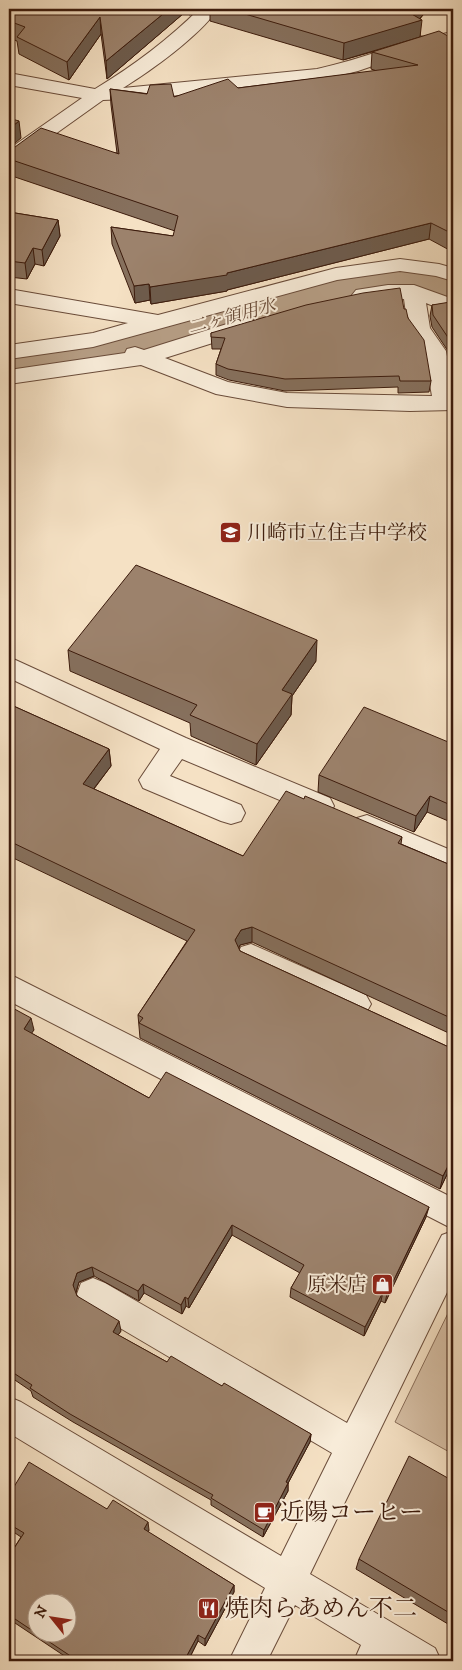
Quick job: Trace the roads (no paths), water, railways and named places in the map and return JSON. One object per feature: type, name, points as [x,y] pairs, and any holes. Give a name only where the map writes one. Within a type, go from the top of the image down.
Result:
[{"type":"street","points":[[9,158],[98,95],[138,71],[187,31],[209,9]]},
{"type":"street","points":[[9,78],[98,95],[150,92],[316,75],[351,67],[424,42],[453,37]]},
{"type":"street","points":[[9,352],[93,340],[336,274],[400,265],[439,270],[453,275]]},
{"type":"street","points":[[345,298],[391,290],[414,292],[430,296],[453,306]]},
{"type":"street","points":[[93,340],[144,357],[224,389],[287,400],[449,403],[435,350],[419,328],[414,292]]},
{"type":"street","points":[[9,296],[157,322]]},
{"type":"street","points":[[9,377],[144,357],[268,318]]},
{"type":"street","points":[[9,667],[177,745],[453,862]]},
{"type":"street","points":[[177,745],[152,780],[231,813]]},
{"type":"street","points":[[251,956],[382,1017]]},
{"type":"street","points":[[9,987],[453,1214]]},
{"type":"street","points":[[248,1661],[453,1246]]},
{"type":"street","points":[[93,1294],[354,1446]]},
{"type":"street","points":[[9,1414],[288,1580],[378,1649],[422,1661]]},
{"type":"waterway","name":"二ヶ領用水","points":[[9,365],[88,353],[147,340],[332,290],[388,280],[425,280],[446,286],[453,291]]},
{"type":"place","name":"川崎市立住吉中学校","points":[[231,533]]},
{"type":"place","name":"原米店","points":[[383,1285]]},
{"type":"place","name":"近陽コーヒー","points":[[264,1513]]},
{"type":"place","name":"焼肉らあめん不二","points":[[209,1609]]}]
